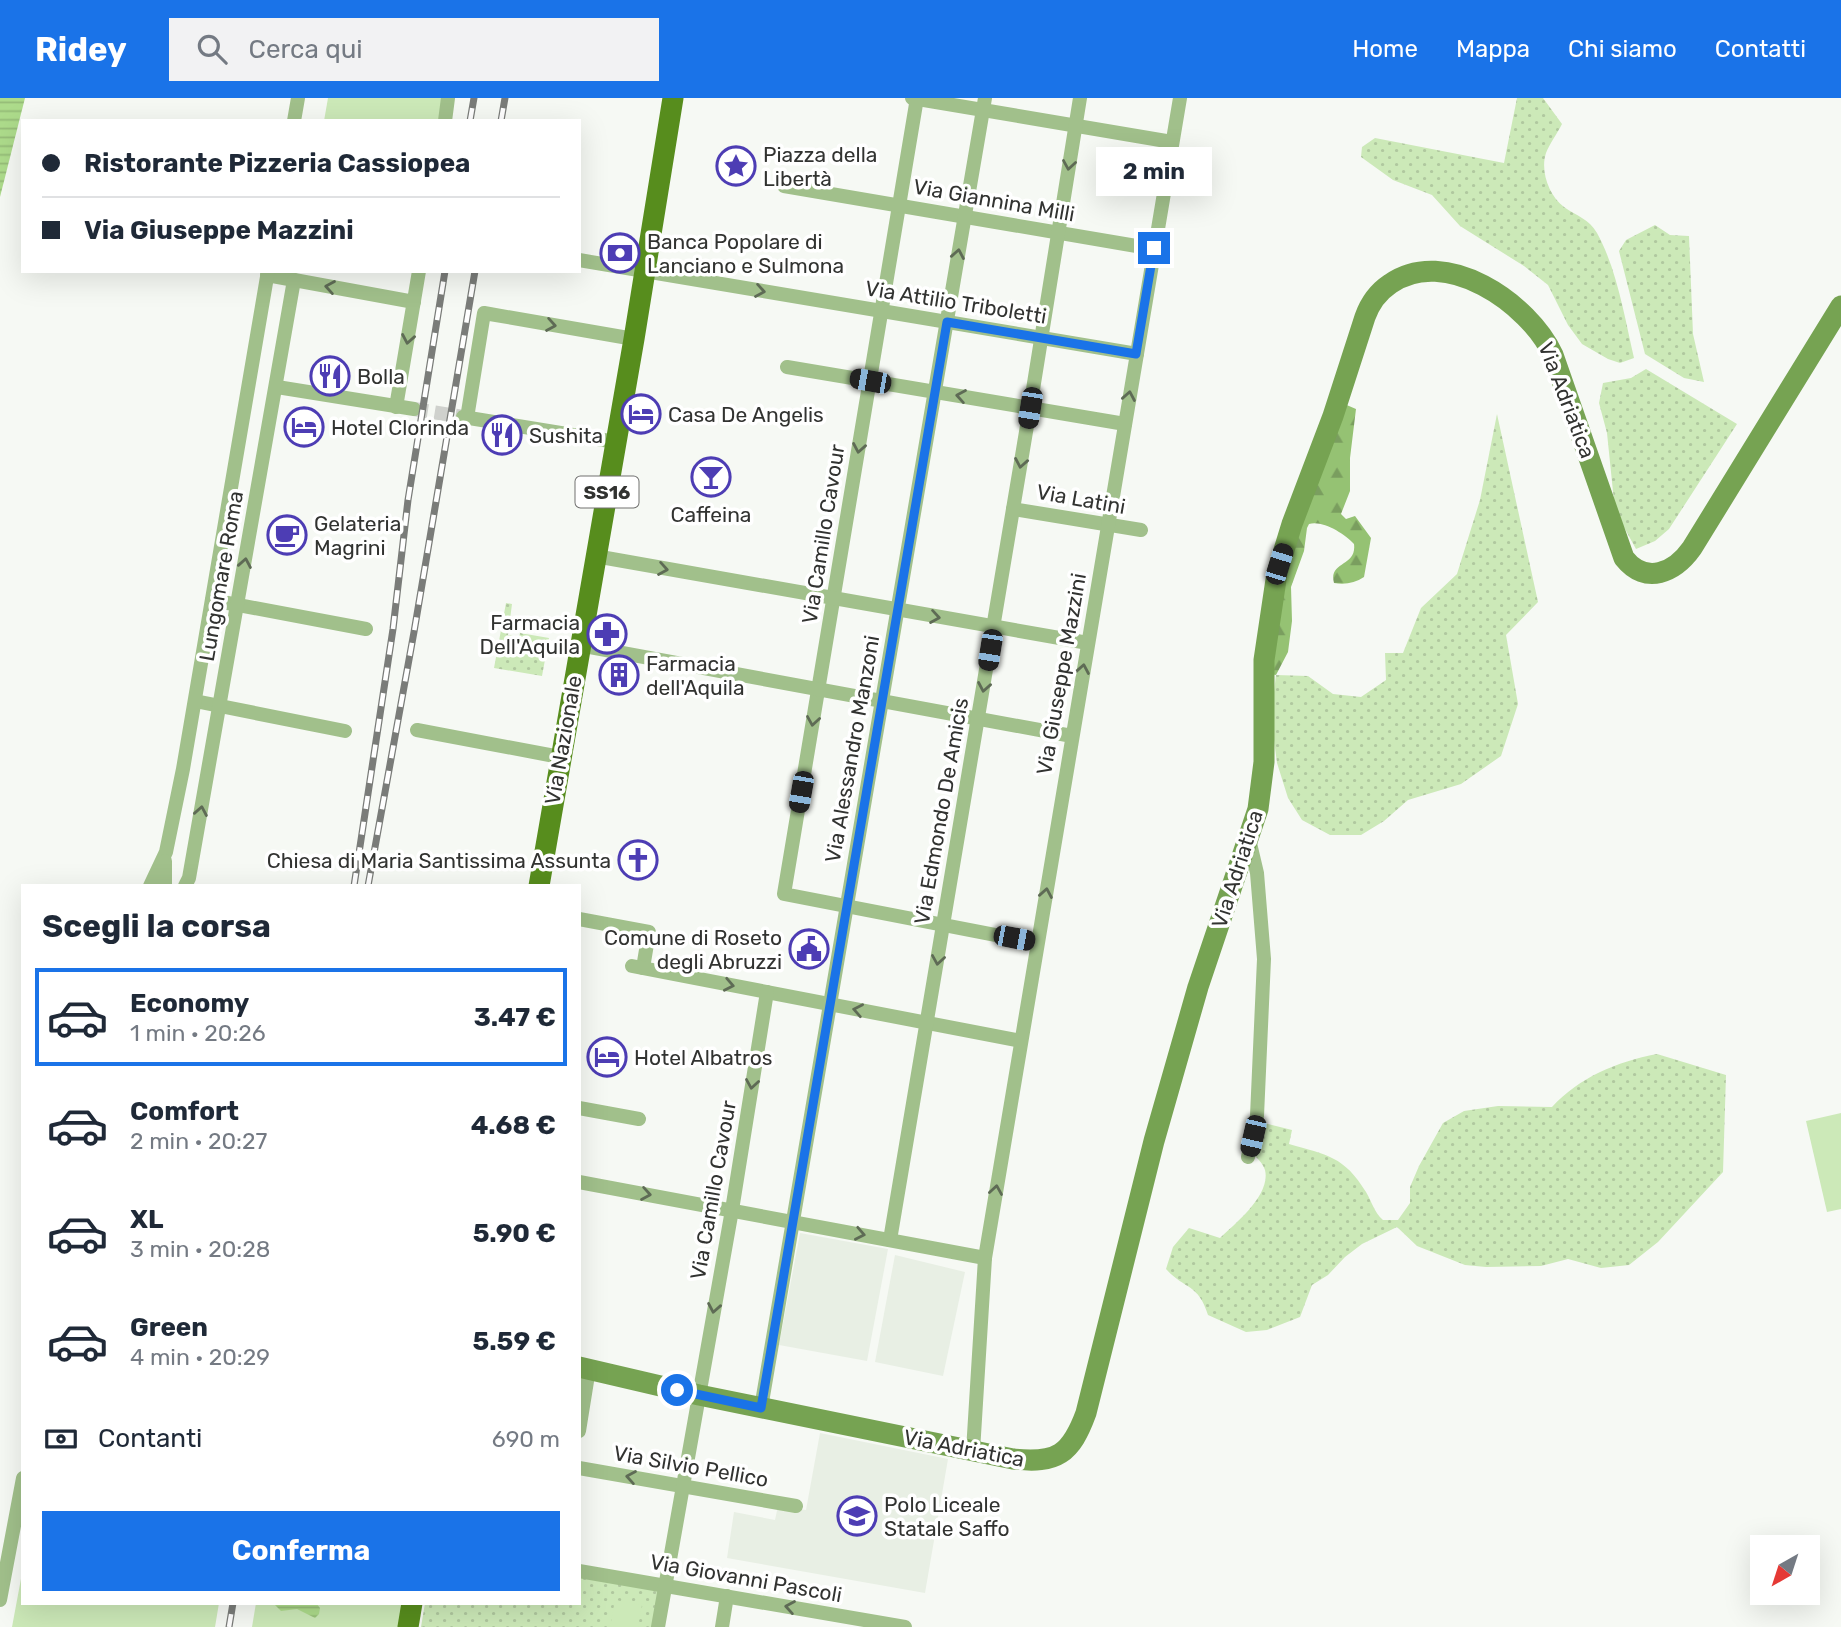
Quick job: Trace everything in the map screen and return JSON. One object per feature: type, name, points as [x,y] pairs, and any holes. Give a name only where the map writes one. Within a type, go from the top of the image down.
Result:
[{"type":"main road","name":"Via Nazionale","points":[[539,884],[673,98]]},
{"type":"main road","name":"Via Adriatica","points":[[584,1368],[699,1395],[1025,1461],[1050,1460],[1066,1451],[1080,1428],[1088,1405],[1154,1140],[1198,987],[1258,809],[1263,779],[1264,660],[1277,573],[1367,311],[1379,293],[1399,278],[1422,270],[1458,276],[1487,288],[1525,314],[1540,331],[1553,355],[1624,558],[1636,569],[1655,573],[1671,569],[1689,552],[1841,306]]},
{"type":"main road","points":[[408,1627],[412,1605]]},
{"type":"street","points":[[294,119],[298,98]]},
{"type":"street","points":[[445,119],[449,98]]},
{"type":"street","points":[[916,98],[984,104],[1075,126],[1172,142]]},
{"type":"street","name":"Via Camillo Cavour","points":[[847,905],[784,894],[916,98]]},
{"type":"street","name":"Via Edmondo De Amicis","points":[[890,1240],[1080,98]]},
{"type":"street","name":"Via Giuseppe Mazzini","points":[[974,1451],[985,1258],[1180,98]]},
{"type":"street","name":"Via Alessandro Manzoni","points":[[761,1408],[984,104]]},
{"type":"street","name":"Via Giannina Milli","points":[[784,186],[1154,248]]},
{"type":"street","name":"Via Attilio Triboletti","points":[[581,260],[1136,354]]},
{"type":"street","points":[[165,884],[166,852],[195,701],[268,273],[414,302]]},
{"type":"street","points":[[396,407],[419,273]]},
{"type":"street","name":"Lungomare Roma","points":[[187,882],[294,280]]},
{"type":"street","points":[[616,442],[465,418],[484,313],[634,339]]},
{"type":"street","points":[[787,367],[1125,424]]},
{"type":"street","points":[[277,387],[414,410]]},
{"type":"street","name":"Via Latini","points":[[1013,509],[1142,530]]},
{"type":"street","points":[[596,556],[1088,643]]},
{"type":"street","points":[[212,600],[366,629]]},
{"type":"street","points":[[579,645],[1072,736]]},
{"type":"street","points":[[195,701],[345,731]]},
{"type":"street","points":[[417,730],[560,757]]},
{"type":"street","points":[[1248,1157],[1257,1116],[1264,959],[1257,873],[1249,839]]},
{"type":"street","points":[[151,884],[166,852]]},
{"type":"street","points":[[847,905],[1037,943]]},
{"type":"street","points":[[581,919],[649,932],[637,967],[1021,1041]]},
{"type":"street","name":"Via Camillo Cavour","points":[[658,1627],[732,1210],[767,992]]},
{"type":"street","points":[[581,1108],[639,1119]]},
{"type":"street","points":[[581,1182],[985,1258]]},
{"type":"street","points":[[581,1406],[584,1368]]},
{"type":"street","name":"Via Silvio Pellico","points":[[581,1468],[796,1506]]},
{"type":"street","points":[[0,1600],[21,1489]]},
{"type":"street","name":"Via Giovanni Pascoli","points":[[581,1571],[727,1596],[824,1620],[905,1627]]},
{"type":"street","points":[[722,1627],[727,1596]]},
{"type":"shaded area","points":[[0,98],[25,98],[0,197]]},
{"type":"shaded area","points":[[328,98],[444,98],[440,119],[324,119]]},
{"type":"shaded area","points":[[1517,98],[1543,98],[1562,124],[1544,160],[1547,183],[1564,207],[1594,228],[1604,247],[1624,311],[1634,358],[1620,363],[1582,344],[1568,325],[1548,285],[1524,266],[1460,226],[1432,195],[1393,180],[1361,157],[1362,147],[1375,138],[1504,163]]},
{"type":"shaded area","points":[[1655,225],[1670,235],[1689,236],[1693,334],[1704,382],[1684,378],[1645,354],[1619,251],[1626,240]]},
{"type":"shaded area","points":[[1646,369],[1737,424],[1669,529],[1655,541],[1636,549],[1615,511],[1607,433],[1599,403],[1603,383],[1631,378]]},
{"type":"shaded area","points":[[1497,414],[1538,602],[1506,635],[1518,704],[1501,756],[1461,784],[1408,800],[1384,821],[1361,835],[1330,835],[1302,820],[1288,798],[1277,763],[1271,717],[1276,675],[1308,676],[1333,694],[1361,697],[1386,680],[1385,653],[1403,653],[1421,608],[1457,574],[1480,500]]},
{"type":"shaded area","points":[[506,603],[512,604],[508,635],[519,637],[520,633],[549,638],[542,676],[494,668]]},
{"type":"shaded area","points":[[1657,1054],[1726,1075],[1723,1172],[1658,1242],[1629,1265],[1601,1268],[1568,1259],[1541,1266],[1465,1265],[1417,1246],[1397,1227],[1362,1244],[1328,1275],[1312,1285],[1300,1317],[1267,1330],[1246,1332],[1208,1315],[1200,1297],[1166,1269],[1173,1247],[1189,1228],[1220,1238],[1258,1199],[1263,1189],[1265,1170],[1251,1152],[1260,1122],[1292,1130],[1289,1144],[1342,1164],[1358,1180],[1383,1220],[1398,1220],[1410,1203],[1410,1187],[1443,1123],[1464,1111],[1498,1106],[1552,1107],[1574,1087],[1600,1072],[1627,1061]]},
{"type":"shaded area","points":[[1841,1113],[1841,1209],[1827,1212],[1806,1121]]},
{"type":"shaded area","points":[[800,1233],[888,1249],[867,1361],[779,1345]]},
{"type":"shaded area","points":[[895,1255],[965,1272],[943,1376],[875,1362]]},
{"type":"shaded area","name":"Polo Liceale Statale Saffo","points":[[820,1433],[948,1459],[925,1593],[727,1558],[734,1512],[775,1520],[778,1506],[806,1510]]},
{"type":"shaded area","points":[[581,1575],[662,1587],[655,1627],[421,1627],[425,1605],[581,1605]]},
{"type":"shaded area","points":[[21,1579],[21,1605],[219,1605],[215,1627],[12,1627]]},
{"type":"shaded area","points":[[615,1600],[642,1605],[638,1627],[610,1627]]},
{"type":"shaded area","points":[[256,1605],[406,1605],[401,1627],[252,1627]]},
{"type":"shaded area","points":[[275,1605],[318,1605],[320,1608],[315,1618],[297,1609],[281,1611]]},
{"type":"green space","points":[[1342,403],[1356,409],[1350,458],[1350,491],[1341,514],[1346,519],[1355,516],[1371,538],[1364,577],[1350,583],[1334,583],[1335,571],[1351,557],[1354,544],[1333,529],[1321,524],[1309,524],[1304,551],[1291,587],[1292,621],[1288,652],[1276,675],[1265,673],[1273,598]]},
{"type":"tunnel","points":[[414,409],[463,417]]},
{"type":"railway","points":[[470,119],[474,98]]},
{"type":"railway","points":[[501,119],[505,98]]},
{"type":"railway","points":[[354,884],[393,629],[408,500],[445,273]]},
{"type":"railway","points":[[368,884],[475,273]]},
{"type":"railway","points":[[229,1627],[233,1605]]},
{"type":"place","name":"Piazza della Libertà","points":[[736,166]]},
{"type":"place","name":"Banca Popolare di Lanciano e Sulmona","points":[[620,253]]},
{"type":"place","name":"Bolla","points":[[330,376]]},
{"type":"place","name":"Casa De Angelis","points":[[641,414]]},
{"type":"place","name":"Hotel Clorinda","points":[[304,427]]},
{"type":"place","name":"Sushita","points":[[502,435]]},
{"type":"place","name":"Caffeina","points":[[711,477]]},
{"type":"place","name":"Gelateria Magrini","points":[[287,535]]},
{"type":"place","name":"Farmacia Dell'Aquila","points":[[607,634]]},
{"type":"place","name":"Farmacia dell'Aquila","points":[[619,675]]},
{"type":"place","name":"Chiesa di Maria Santissima Assunta","points":[[638,860]]},
{"type":"place","name":"Comune di Roseto degli Abruzzi","points":[[809,949]]},
{"type":"place","name":"Hotel Albatros","points":[[607,1057]]},
{"type":"place","name":"Polo Liceale Statale Saffo","points":[[857,1516]]},
{"type":"route","points":[[677,1390],[761,1408],[947,322],[1136,354],[1154,248]]}]
